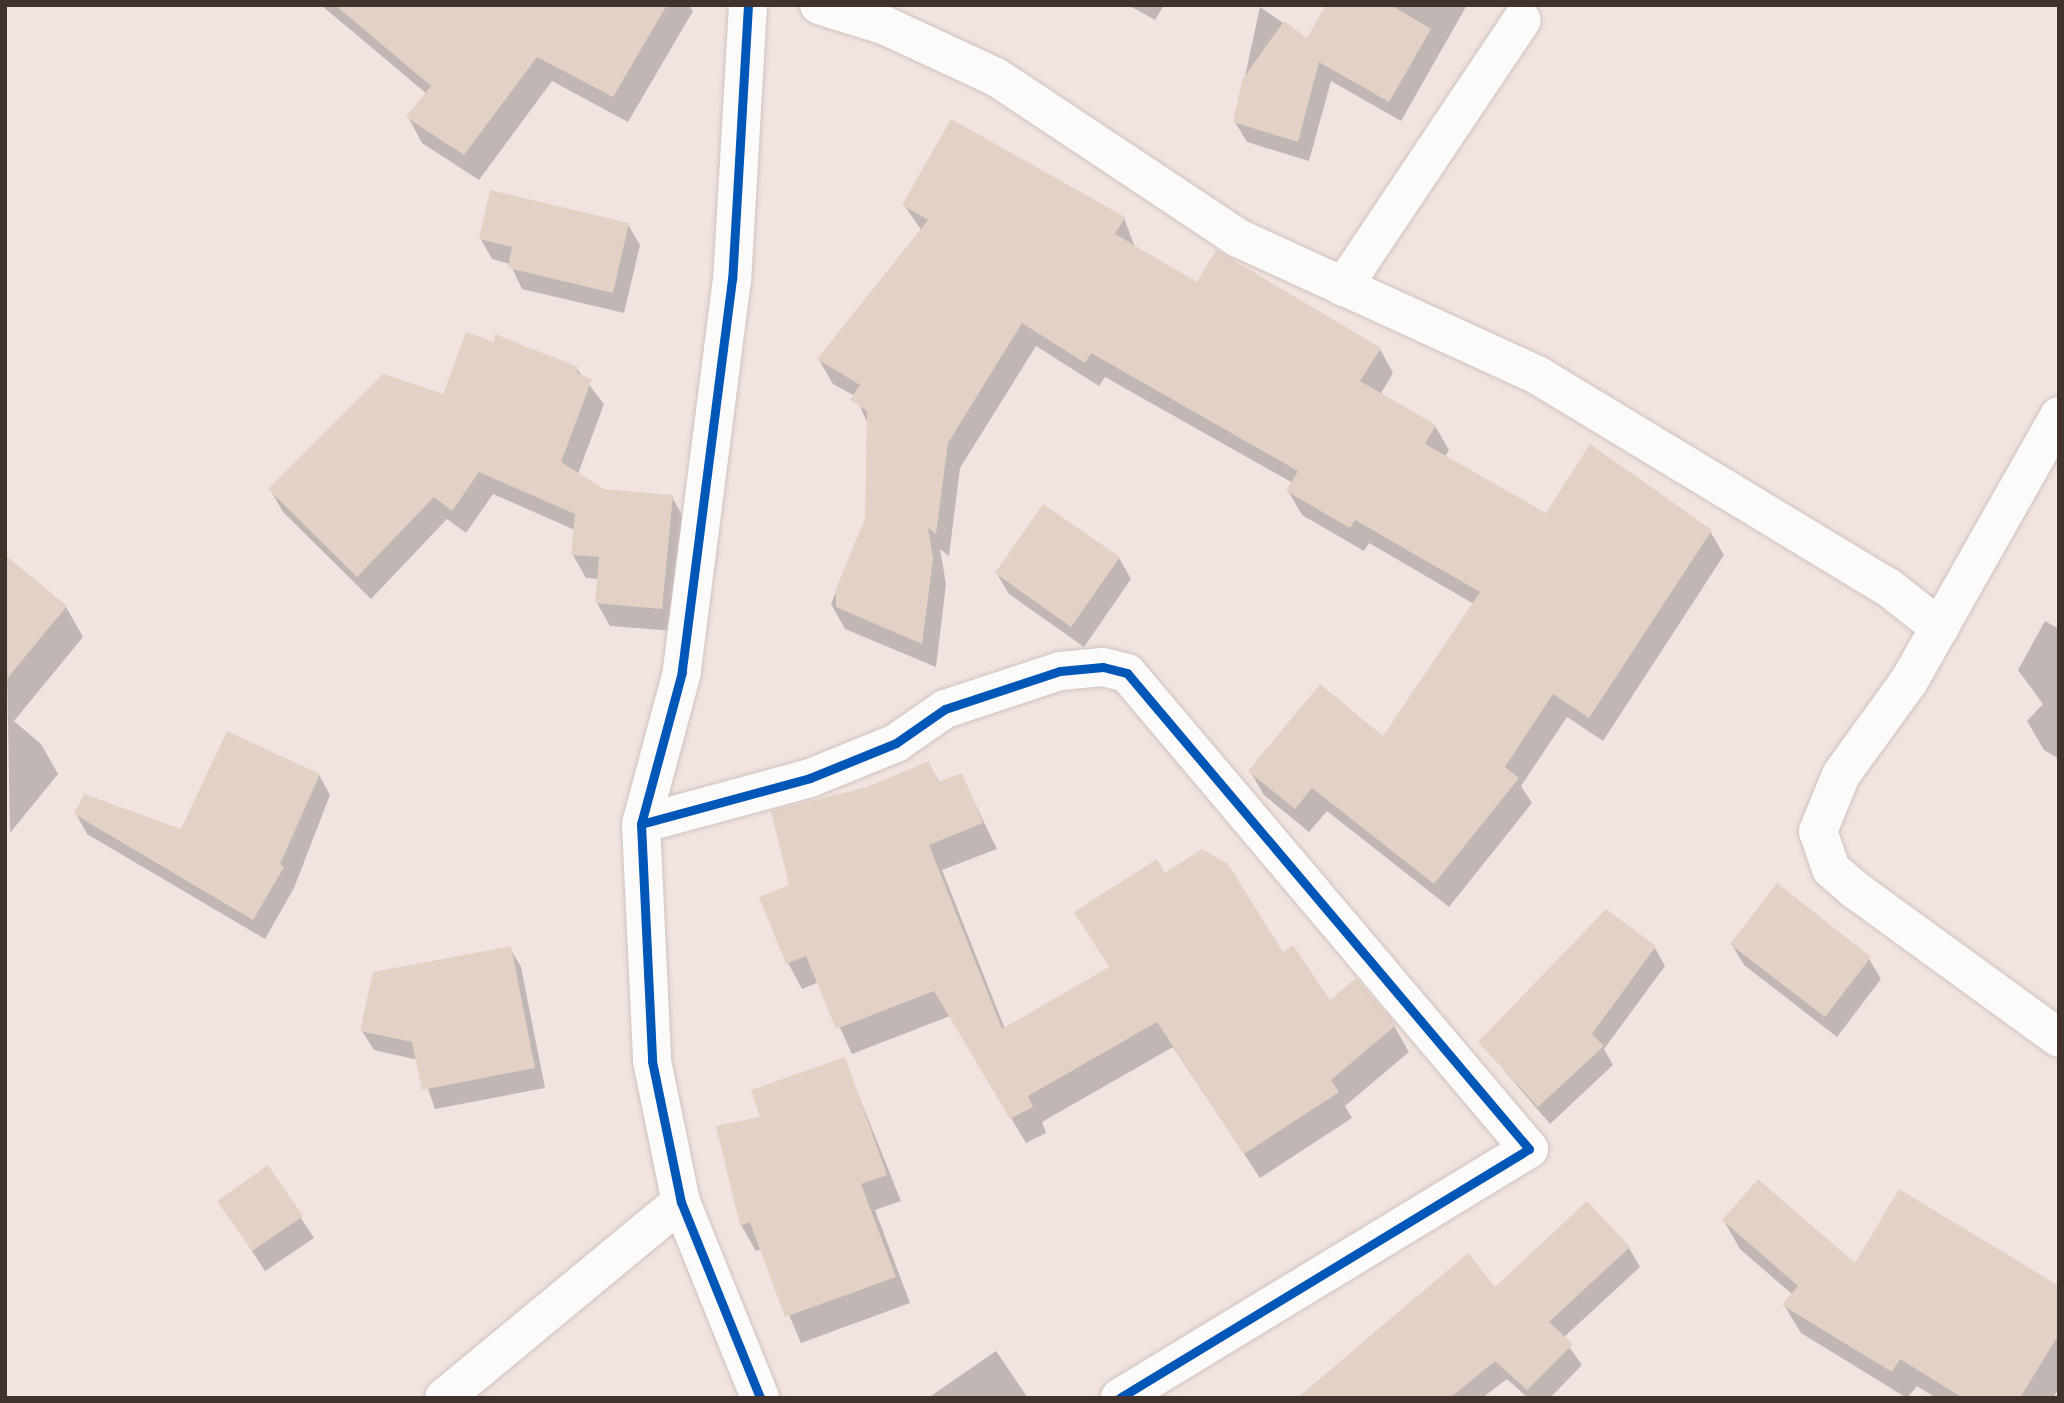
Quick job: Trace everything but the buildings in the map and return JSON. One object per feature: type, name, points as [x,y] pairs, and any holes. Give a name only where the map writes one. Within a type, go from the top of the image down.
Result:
[{"type":"street","points":[[748,5],[732,279],[682,672],[641,824],[652,1060],[681,1202],[761,1398]]},
{"type":"street","points":[[819,5],[886,26],[996,77],[1238,239],[1539,376],[1888,587],[1940,628]]},
{"type":"street","points":[[1343,287],[1522,20]]},
{"type":"street","points":[[2059,416],[1940,628],[1841,775],[1818,831],[1831,869],[1854,889],[2059,1038]]},
{"type":"street","points":[[641,824],[810,778],[896,743],[945,709],[1060,671],[1103,667],[1127,673],[1529,1149],[1120,1398]]},
{"type":"street","points":[[444,1398],[681,1202]]},
{"type":"cycle path","points":[[748,5],[732,279],[682,672],[641,824],[652,1061],[681,1202],[760,1398]]},
{"type":"cycle path","points":[[641,824],[810,778],[896,743],[945,709],[1060,671],[1103,667],[1127,673],[1529,1149],[1120,1398]]}]
